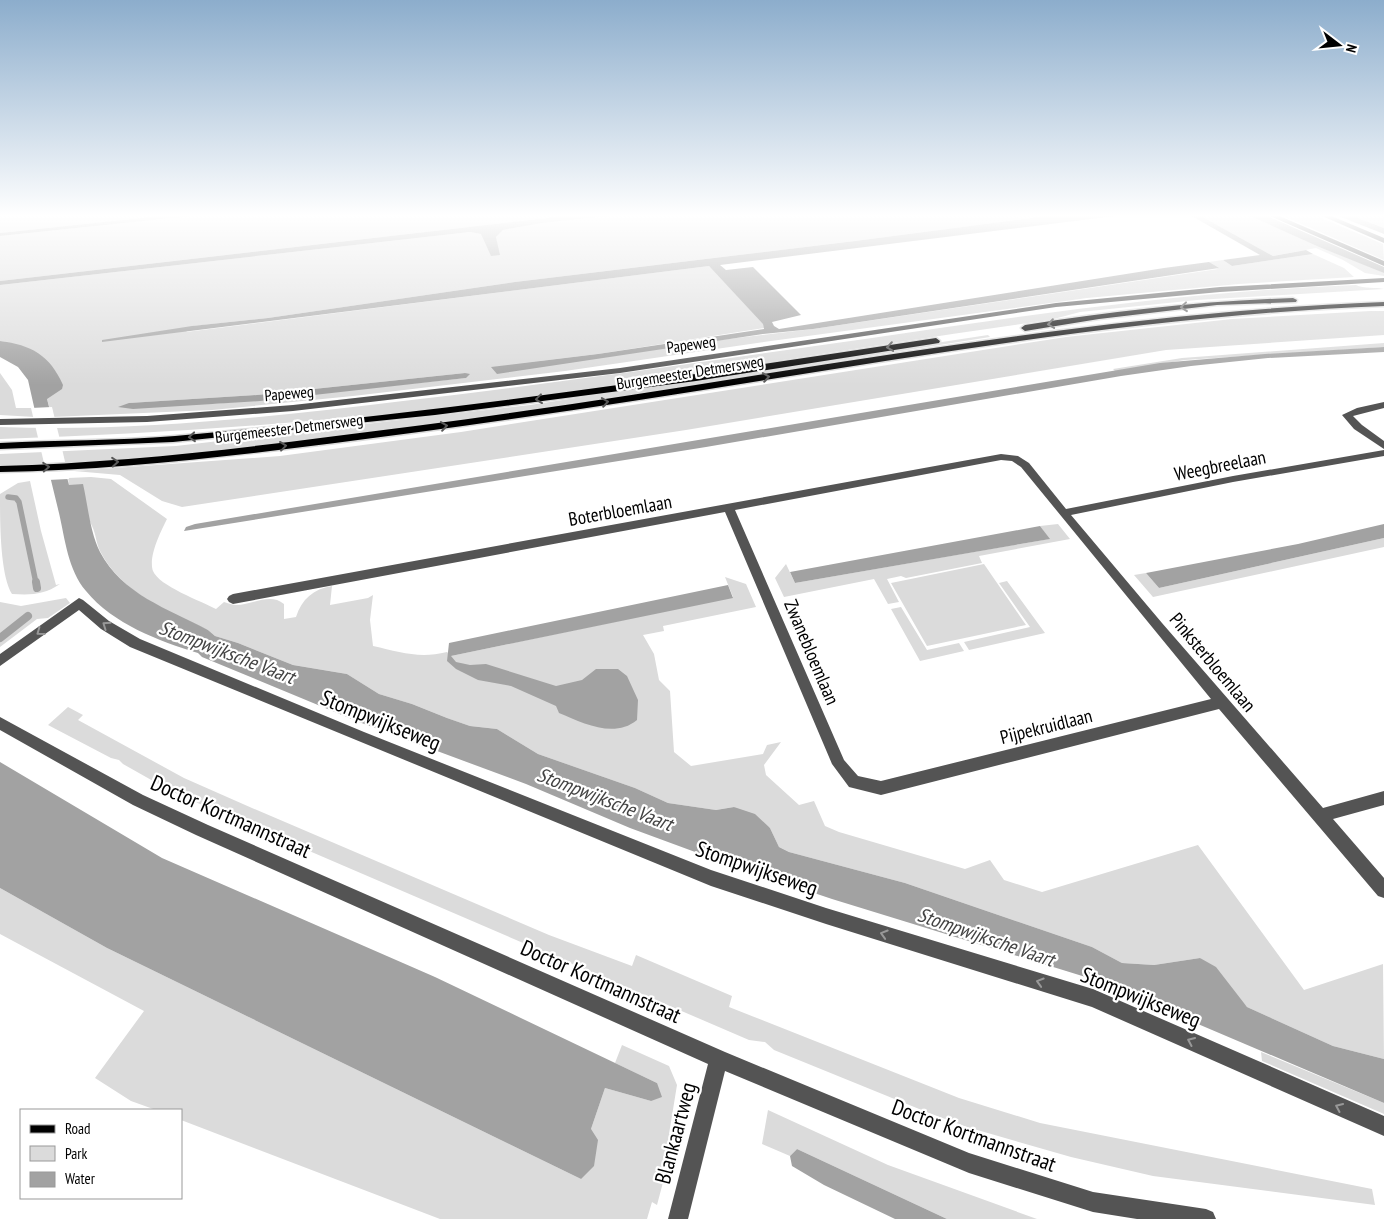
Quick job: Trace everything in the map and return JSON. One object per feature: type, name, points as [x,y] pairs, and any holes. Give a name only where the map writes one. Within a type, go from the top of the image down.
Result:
[{"type":"main road","name":"Burgemeester Detmersweg","points":[[0,446],[173,439],[445,411],[696,378],[1099,316],[1197,306],[1384,297]]},
{"type":"main road","name":"Burgemeester Detmersweg","points":[[0,469],[26,469],[235,452],[429,428],[939,349],[1129,323],[1223,313],[1384,304]]},
{"type":"street","name":"Papeweg","points":[[0,422],[56,423],[206,416],[329,404],[559,379],[1054,306],[1168,293],[1281,284],[1384,280]]},
{"type":"street","points":[[1384,405],[1347,415],[1358,427],[1384,446]]},
{"type":"street","name":"Weegbreelaan","points":[[1064,513],[1233,479],[1384,453]]},
{"type":"street","name":"Boterbloemlaan","points":[[232,599],[1001,457],[1014,458]]},
{"type":"street","name":"Pinksterbloemlaan","points":[[1014,458],[1026,465],[1222,702],[1384,890]]},
{"type":"street","name":"Zwanebloemlaan","points":[[729,508],[839,764],[854,782],[881,788]]},
{"type":"street","name":"Stompwijkseweg","points":[[0,661],[79,603],[105,625],[136,643],[359,736],[710,878],[826,916],[1093,998],[1384,1126]]},
{"type":"street","name":"Pijpekruidlaan","points":[[881,788],[1222,702]]},
{"type":"street","name":"Doctor Kortmannstraat","points":[[0,722],[138,800],[719,1059],[969,1163],[1093,1202],[1206,1219]]},
{"type":"street","points":[[1320,816],[1384,798]]},
{"type":"street","name":"Blankaartweg","points":[[678,1219],[719,1059]]},
{"type":"green space","points":[[0,272],[79,272],[0,281]]},
{"type":"green space","points":[[116,272],[599,272],[515,282],[268,318],[193,326],[186,332],[662,272],[715,272],[763,323],[764,328],[598,354],[491,367],[813,329],[1199,272],[1348,272],[1354,277],[1239,284],[1087,298],[565,371],[353,396],[212,410],[52,417],[47,399],[8,342],[0,341],[0,285]],"holes":[[[465,373],[466,378],[214,404],[129,403],[257,395]]]},
{"type":"green space","points":[[1363,272],[1382,272],[1384,276]]},
{"type":"green space","points":[[1356,285],[1384,289],[1197,300],[1080,312],[1050,320],[601,388],[451,407],[226,427],[0,439],[0,427],[50,428],[151,425],[303,413],[579,379],[993,320],[1113,305],[1234,292]]},
{"type":"green space","points":[[1384,311],[1384,335],[1166,350],[686,430],[182,507],[162,501],[120,475],[74,471],[280,456],[461,432],[1066,337],[1232,319]]},
{"type":"green space","points":[[988,335],[990,337],[581,402],[417,425],[210,451],[84,462],[0,466],[0,454],[176,446],[530,405]]},
{"type":"green space","points":[[1384,343],[1384,347],[1185,360],[1115,371],[1113,369],[1182,358]]},
{"type":"green space","points":[[0,373],[12,390],[16,408],[33,408],[35,417],[0,415]]},
{"type":"green space","points":[[91,477],[111,479],[167,519],[156,544],[152,559],[153,571],[163,582],[181,593],[216,609],[224,602],[236,605],[273,599],[284,604],[284,619],[296,617],[305,600],[314,592],[325,587],[332,586],[330,605],[368,598],[373,595],[370,620],[373,646],[410,654],[427,655],[447,652],[451,656],[733,597],[725,577],[746,584],[756,607],[663,626],[664,631],[643,635],[654,654],[659,680],[670,691],[674,752],[691,766],[763,754],[767,745],[781,742],[764,765],[766,775],[799,805],[814,801],[825,826],[839,832],[965,869],[990,860],[1004,880],[1042,892],[1198,845],[1304,990],[1383,964],[1384,1059],[1333,1046],[1247,1007],[1200,958],[1154,965],[1122,963],[1092,947],[905,883],[789,852],[779,847],[770,828],[734,807],[716,810],[668,803],[635,788],[538,754],[497,729],[470,726],[412,704],[379,694],[347,674],[293,665],[215,636],[208,630],[147,600],[133,590],[109,566],[100,551],[90,521],[69,485],[68,478]]},
{"type":"green space","points":[[30,481],[56,585],[60,584],[37,594],[12,594],[3,561],[0,494],[18,483]]},
{"type":"green space","points":[[1058,524],[1070,539],[979,556],[982,563],[906,578],[901,576],[887,579],[899,602],[888,604],[874,579],[784,597],[775,578],[786,564],[795,583],[1049,539],[1040,526]]},
{"type":"green space","points":[[1384,538],[1384,547],[1153,597],[1134,575],[1146,573],[1159,588]]},
{"type":"green space","points":[[984,564],[1026,625],[927,646],[891,583]]},
{"type":"green space","points":[[1007,581],[1045,633],[969,650],[964,642],[1030,627],[999,583]]},
{"type":"green space","points":[[66,598],[70,603],[48,618],[37,619],[0,647],[0,602],[21,606]]},
{"type":"green space","points":[[901,607],[927,650],[959,643],[964,651],[920,661],[891,609]]},
{"type":"green space","points":[[68,707],[83,715],[78,720],[184,778],[252,808],[549,935],[632,966],[636,955],[732,996],[729,1007],[959,1098],[1040,1123],[1372,1189],[1375,1205],[1153,1176],[1071,1157],[967,1127],[929,1113],[774,1050],[765,1042],[749,1040],[293,844],[284,837],[227,809],[222,814],[169,790],[119,760],[111,758],[48,725]]},
{"type":"green space","points":[[0,888],[107,948],[581,1179],[591,1129],[605,1088],[651,1101],[657,1083],[615,1063],[622,1045],[669,1066],[677,1085],[669,1134],[675,1137],[657,1205],[652,1202],[647,1219],[440,1219],[182,1120],[182,1109],[153,1109],[131,1101],[95,1078],[144,1011],[0,934]]},
{"type":"green space","points":[[1261,1052],[1384,1103],[1384,1114],[1262,1061]]},
{"type":"green space","points":[[768,1110],[888,1165],[1037,1219],[947,1219],[797,1149],[790,1156],[762,1144]]},
{"type":"water","points":[[79,272],[116,272],[0,285],[0,281]]},
{"type":"water","points":[[599,272],[662,272],[102,342],[102,340],[192,326],[268,318],[515,282]]},
{"type":"water","points":[[714,272],[758,272],[801,315],[772,322],[779,329],[1139,272],[1193,272],[497,374],[491,367],[598,354],[764,329],[763,324]]},
{"type":"water","name":"Stompwijksche Vaart","points":[[0,341],[21,345],[38,353],[46,359],[58,375],[63,385],[62,389],[47,399],[69,485],[83,484],[94,536],[100,552],[109,567],[133,590],[147,599],[208,630],[215,636],[293,665],[347,674],[379,694],[412,704],[470,726],[497,729],[538,754],[635,788],[668,803],[716,810],[734,807],[755,814],[770,828],[779,847],[789,852],[905,883],[1092,947],[1122,963],[1154,965],[1200,958],[1216,967],[1247,1007],[1333,1046],[1384,1059],[1384,1103],[1092,979],[832,899],[725,863],[630,828],[526,784],[359,722],[202,657],[198,653],[153,637],[123,622],[97,603],[86,591],[75,574],[65,544],[28,380],[18,367],[0,357]]},
{"type":"water","points":[[1384,347],[1384,352],[1268,358],[1121,376],[706,447],[184,531],[186,527],[195,524],[1160,363]]},
{"type":"water","points":[[470,374],[466,378],[260,401],[133,409],[118,407],[129,403],[257,395]]},
{"type":"water","points":[[1384,524],[1384,538],[1159,588],[1146,573],[1298,544]]},
{"type":"water","points":[[1040,526],[1050,539],[795,583],[790,572]]},
{"type":"water","points":[[728,585],[733,598],[451,656],[456,662],[470,665],[486,664],[556,686],[582,680],[596,669],[618,669],[627,676],[638,700],[637,720],[628,726],[609,729],[588,725],[559,713],[556,706],[511,686],[478,680],[456,669],[447,661],[449,643]]},
{"type":"water","points":[[0,762],[162,858],[435,977],[657,1083],[662,1097],[651,1101],[605,1088],[591,1129],[598,1140],[594,1166],[581,1179],[107,948],[0,888]]},
{"type":"water","points":[[797,1149],[947,1219],[895,1219],[824,1185],[792,1166],[790,1156]]},
{"type":"pier","points":[[52,407],[69,479],[48,480],[31,408]]},
{"type":"waterway","points":[[8,497],[16,498],[19,502],[36,583]]},
{"type":"waterway","points":[[36,582],[37,588]]},
{"type":"waterway","points":[[0,638],[28,616]]}]
